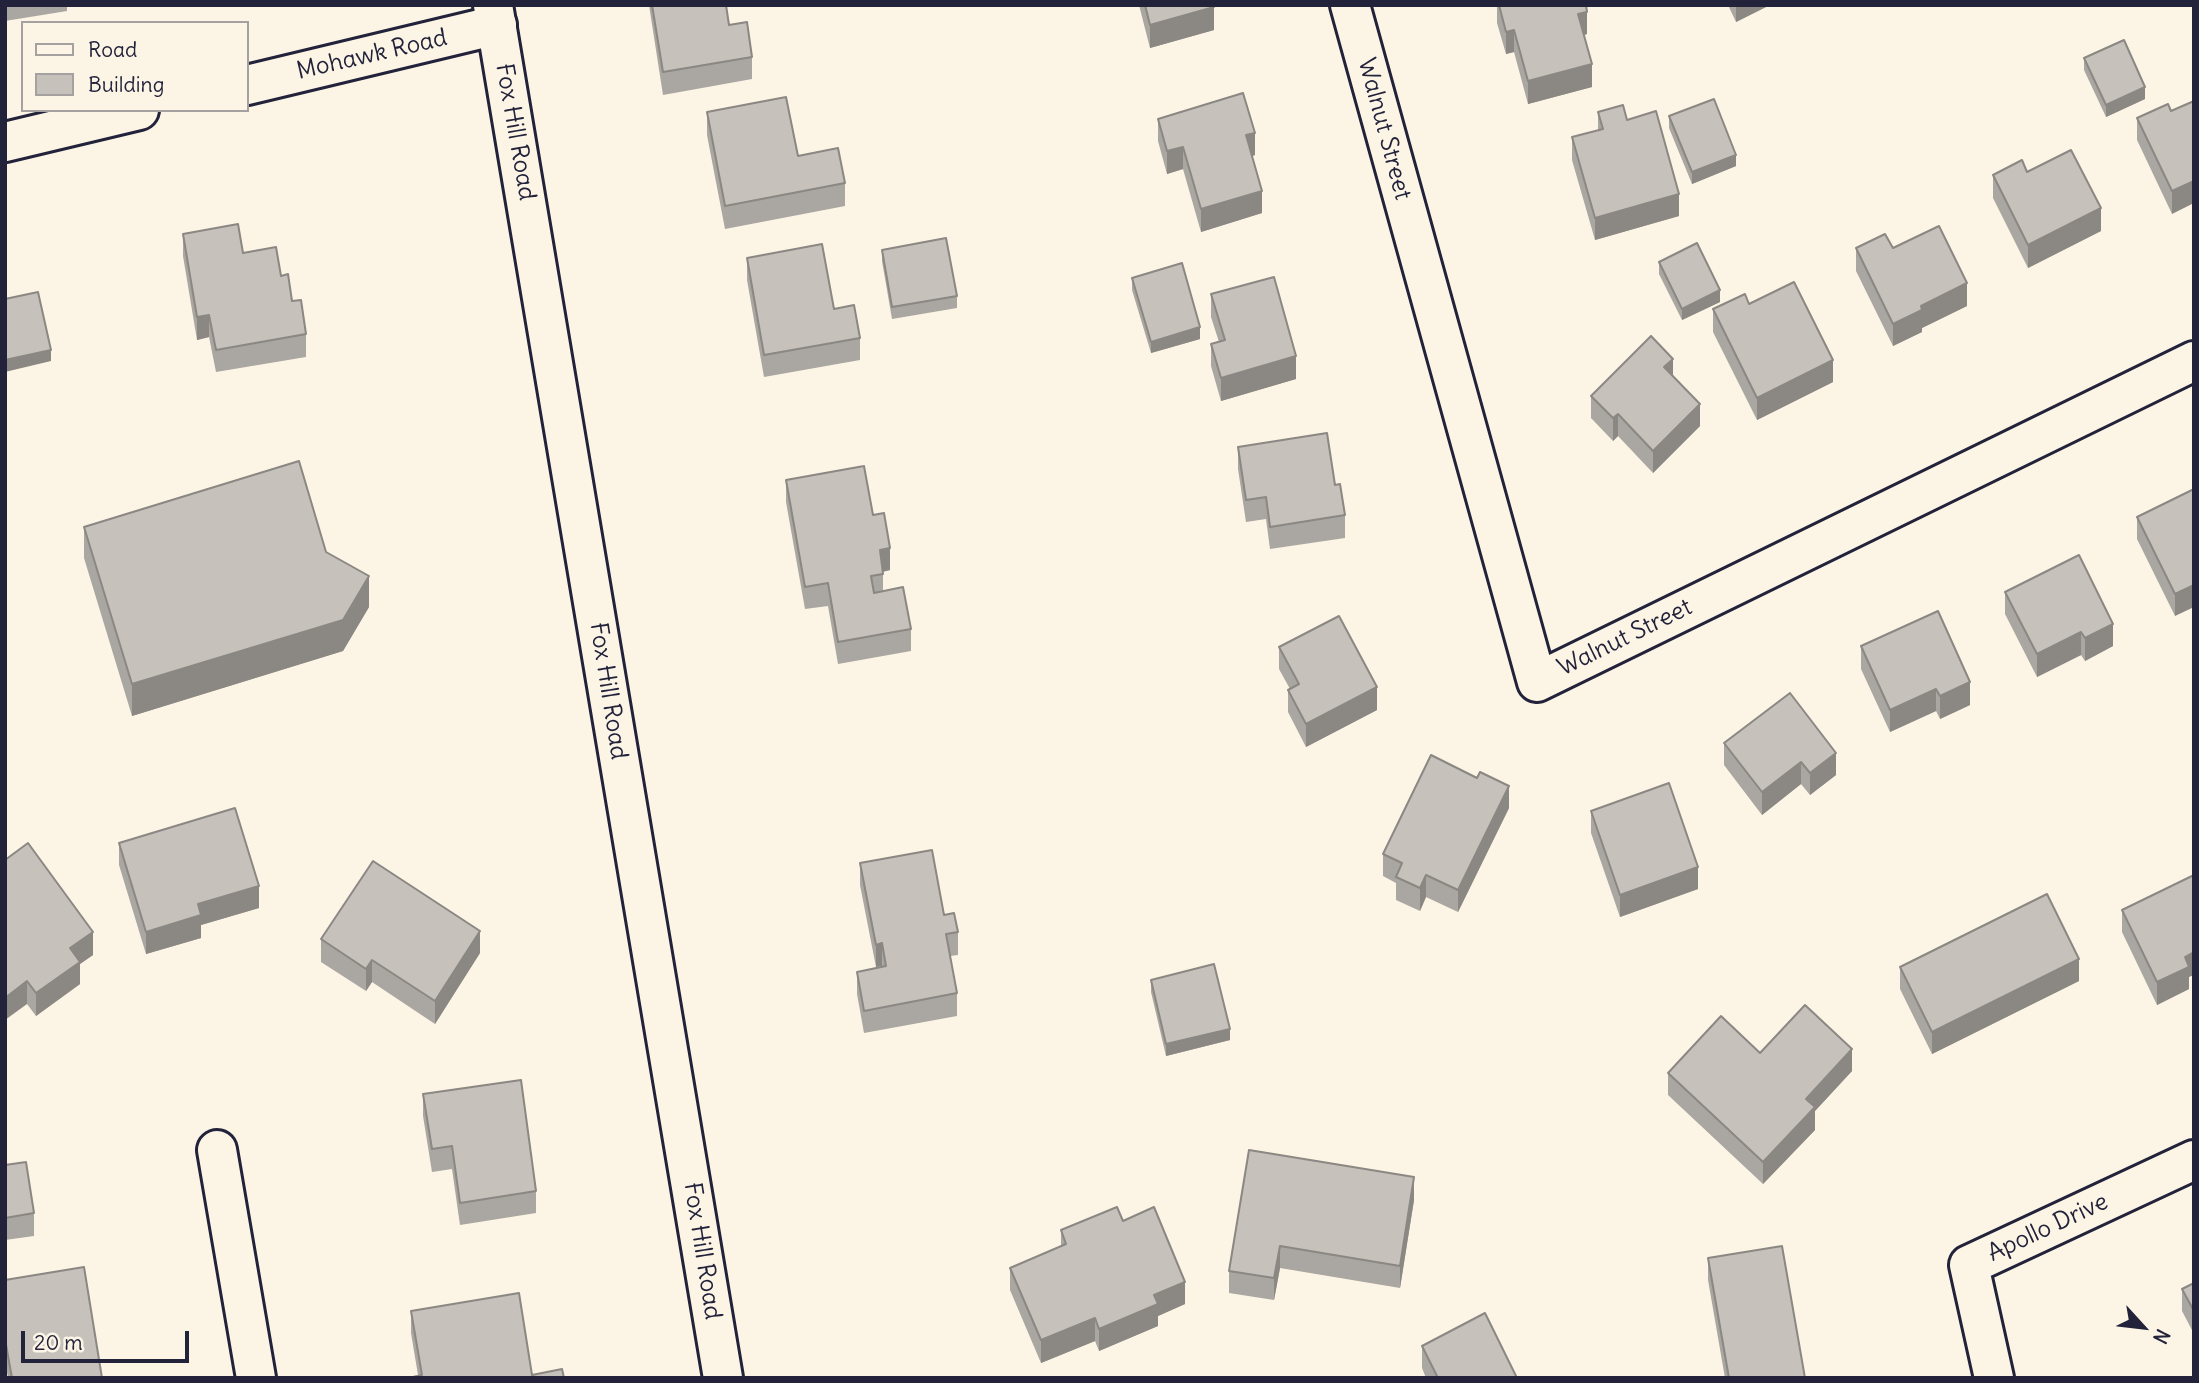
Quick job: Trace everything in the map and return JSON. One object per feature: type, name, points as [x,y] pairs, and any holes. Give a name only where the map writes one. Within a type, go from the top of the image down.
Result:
[{"type":"street","name":"Walnut Street","points":[[1350,5],[1536,682],[2194,361]]},
{"type":"street","name":"Mohawk Road","points":[[248,85],[495,15]]},
{"type":"street","name":"Fox Hill Road","points":[[495,15],[723,1378]]},
{"type":"street","points":[[5,142],[131,112]]},
{"type":"street","points":[[217,1150],[256,1378]]},
{"type":"street","name":"Apollo Drive","points":[[1994,1378],[1969,1265],[2194,1160]]},
{"type":"building","points":[[652,5],[726,5],[729,25],[747,22],[752,57],[663,72]]},
{"type":"building","points":[[1145,5],[1214,5],[1214,7],[1150,25]]},
{"type":"building","points":[[1499,5],[1586,5],[1587,12],[1578,14],[1592,64],[1528,81],[1514,30],[1506,32]]},
{"type":"building","points":[[2124,40],[2145,87],[2106,105],[2084,58]]},
{"type":"building","points":[[1243,93],[1255,133],[1246,135],[1262,191],[1201,209],[1183,147],[1167,151],[1158,119]]},
{"type":"building","points":[[786,97],[798,156],[838,148],[845,183],[725,206],[707,112]]},
{"type":"building","points":[[1714,99],[1736,155],[1692,172],[1669,116]]},
{"type":"building","points":[[2194,101],[2194,181],[2172,191],[2137,118],[2168,104],[2171,111]]},
{"type":"building","points":[[1623,105],[1627,120],[1656,111],[1679,194],[1595,218],[1572,137],[1603,129],[1598,112]]},
{"type":"building","points":[[2071,150],[2101,208],[2028,245],[1993,175],[2022,160],[2027,172]]},
{"type":"building","points":[[238,224],[243,253],[276,247],[281,276],[288,274],[292,301],[301,300],[306,334],[216,350],[209,315],[197,317],[183,234]]},
{"type":"building","points":[[1939,226],[1967,283],[1921,306],[1922,310],[1893,324],[1856,248],[1885,234],[1893,248]]},
{"type":"building","points":[[946,238],[957,296],[892,307],[882,250]]},
{"type":"building","points":[[1697,243],[1720,290],[1682,309],[1659,262]]},
{"type":"building","points":[[822,244],[834,309],[854,305],[860,338],[764,355],[747,258]]},
{"type":"building","points":[[1182,263],[1200,327],[1151,342],[1132,278]]},
{"type":"building","points":[[1274,277],[1296,356],[1221,378],[1211,344],[1225,340],[1211,294]]},
{"type":"building","points":[[1794,282],[1833,360],[1757,398],[1713,309],[1745,294],[1749,304]]},
{"type":"building","points":[[38,292],[51,350],[5,360],[5,299]]},
{"type":"building","points":[[1651,336],[1673,359],[1664,367],[1700,404],[1653,451],[1618,414],[1613,418],[1591,396]]},
{"type":"building","points":[[1327,433],[1335,485],[1340,484],[1345,515],[1270,527],[1266,497],[1246,500],[1238,447]]},
{"type":"building","points":[[299,461],[326,552],[369,576],[343,620],[132,684],[84,527]]},
{"type":"building","points":[[864,466],[873,515],[884,513],[890,548],[880,550],[883,574],[871,576],[874,593],[903,587],[911,629],[838,642],[828,583],[805,587],[786,480]]},
{"type":"building","points":[[2194,489],[2194,585],[2175,594],[2137,517]]},
{"type":"building","points":[[2079,555],[2113,624],[2085,638],[2081,632],[2037,654],[2005,592]]},
{"type":"building","points":[[1938,611],[1970,682],[1940,696],[1936,689],[1890,710],[1861,646]]},
{"type":"building","points":[[1339,616],[1377,687],[1306,724],[1288,690],[1299,684],[1279,647]]},
{"type":"building","points":[[1790,693],[1836,753],[1810,773],[1801,762],[1762,792],[1724,743]]},
{"type":"building","points":[[1431,755],[1477,778],[1480,772],[1509,786],[1458,890],[1426,875],[1420,888],[1396,877],[1402,863],[1383,854]]},
{"type":"building","points":[[1669,783],[1698,867],[1620,895],[1591,811]]},
{"type":"building","points":[[235,808],[259,886],[198,904],[201,915],[146,932],[119,843]]},
{"type":"building","points":[[28,843],[93,932],[70,948],[80,962],[36,993],[27,981],[5,998],[5,860]]},
{"type":"building","points":[[932,850],[944,915],[954,913],[958,932],[946,934],[957,993],[864,1011],[857,972],[886,966],[882,943],[876,945],[860,863]]},
{"type":"building","points":[[373,861],[480,931],[435,1001],[372,960],[366,969],[321,939]]},
{"type":"building","points":[[2194,875],[2194,952],[2185,957],[2189,967],[2157,982],[2122,910]]},
{"type":"building","points":[[2047,894],[2079,959],[1932,1032],[1900,967]]},
{"type":"building","points":[[1214,964],[1230,1029],[1166,1044],[1151,980]]},
{"type":"building","points":[[1805,1005],[1852,1049],[1806,1099],[1815,1107],[1763,1162],[1668,1073],[1721,1016],[1760,1053]]},
{"type":"building","points":[[521,1080],[536,1191],[460,1203],[452,1146],[432,1149],[423,1094]]},
{"type":"building","points":[[1249,1150],[1414,1177],[1400,1266],[1280,1246],[1274,1278],[1229,1271]]},
{"type":"building","points":[[26,1162],[34,1213],[5,1218],[5,1165]]},
{"type":"building","points":[[1117,1207],[1123,1221],[1154,1207],[1185,1282],[1154,1295],[1158,1304],[1099,1329],[1095,1318],[1041,1340],[1010,1268],[1066,1244],[1061,1230]]},
{"type":"building","points":[[1782,1246],[1805,1378],[1729,1378],[1708,1258]]},
{"type":"building","points":[[84,1267],[102,1378],[12,1378],[5,1339],[5,1280]]},
{"type":"building","points":[[2194,1283],[2194,1311],[2182,1289]]},
{"type":"building","points":[[519,1293],[532,1375],[562,1369],[564,1378],[408,1378],[422,1375],[411,1311]]},
{"type":"building","points":[[1485,1313],[1517,1378],[1438,1378],[1422,1346]]}]
